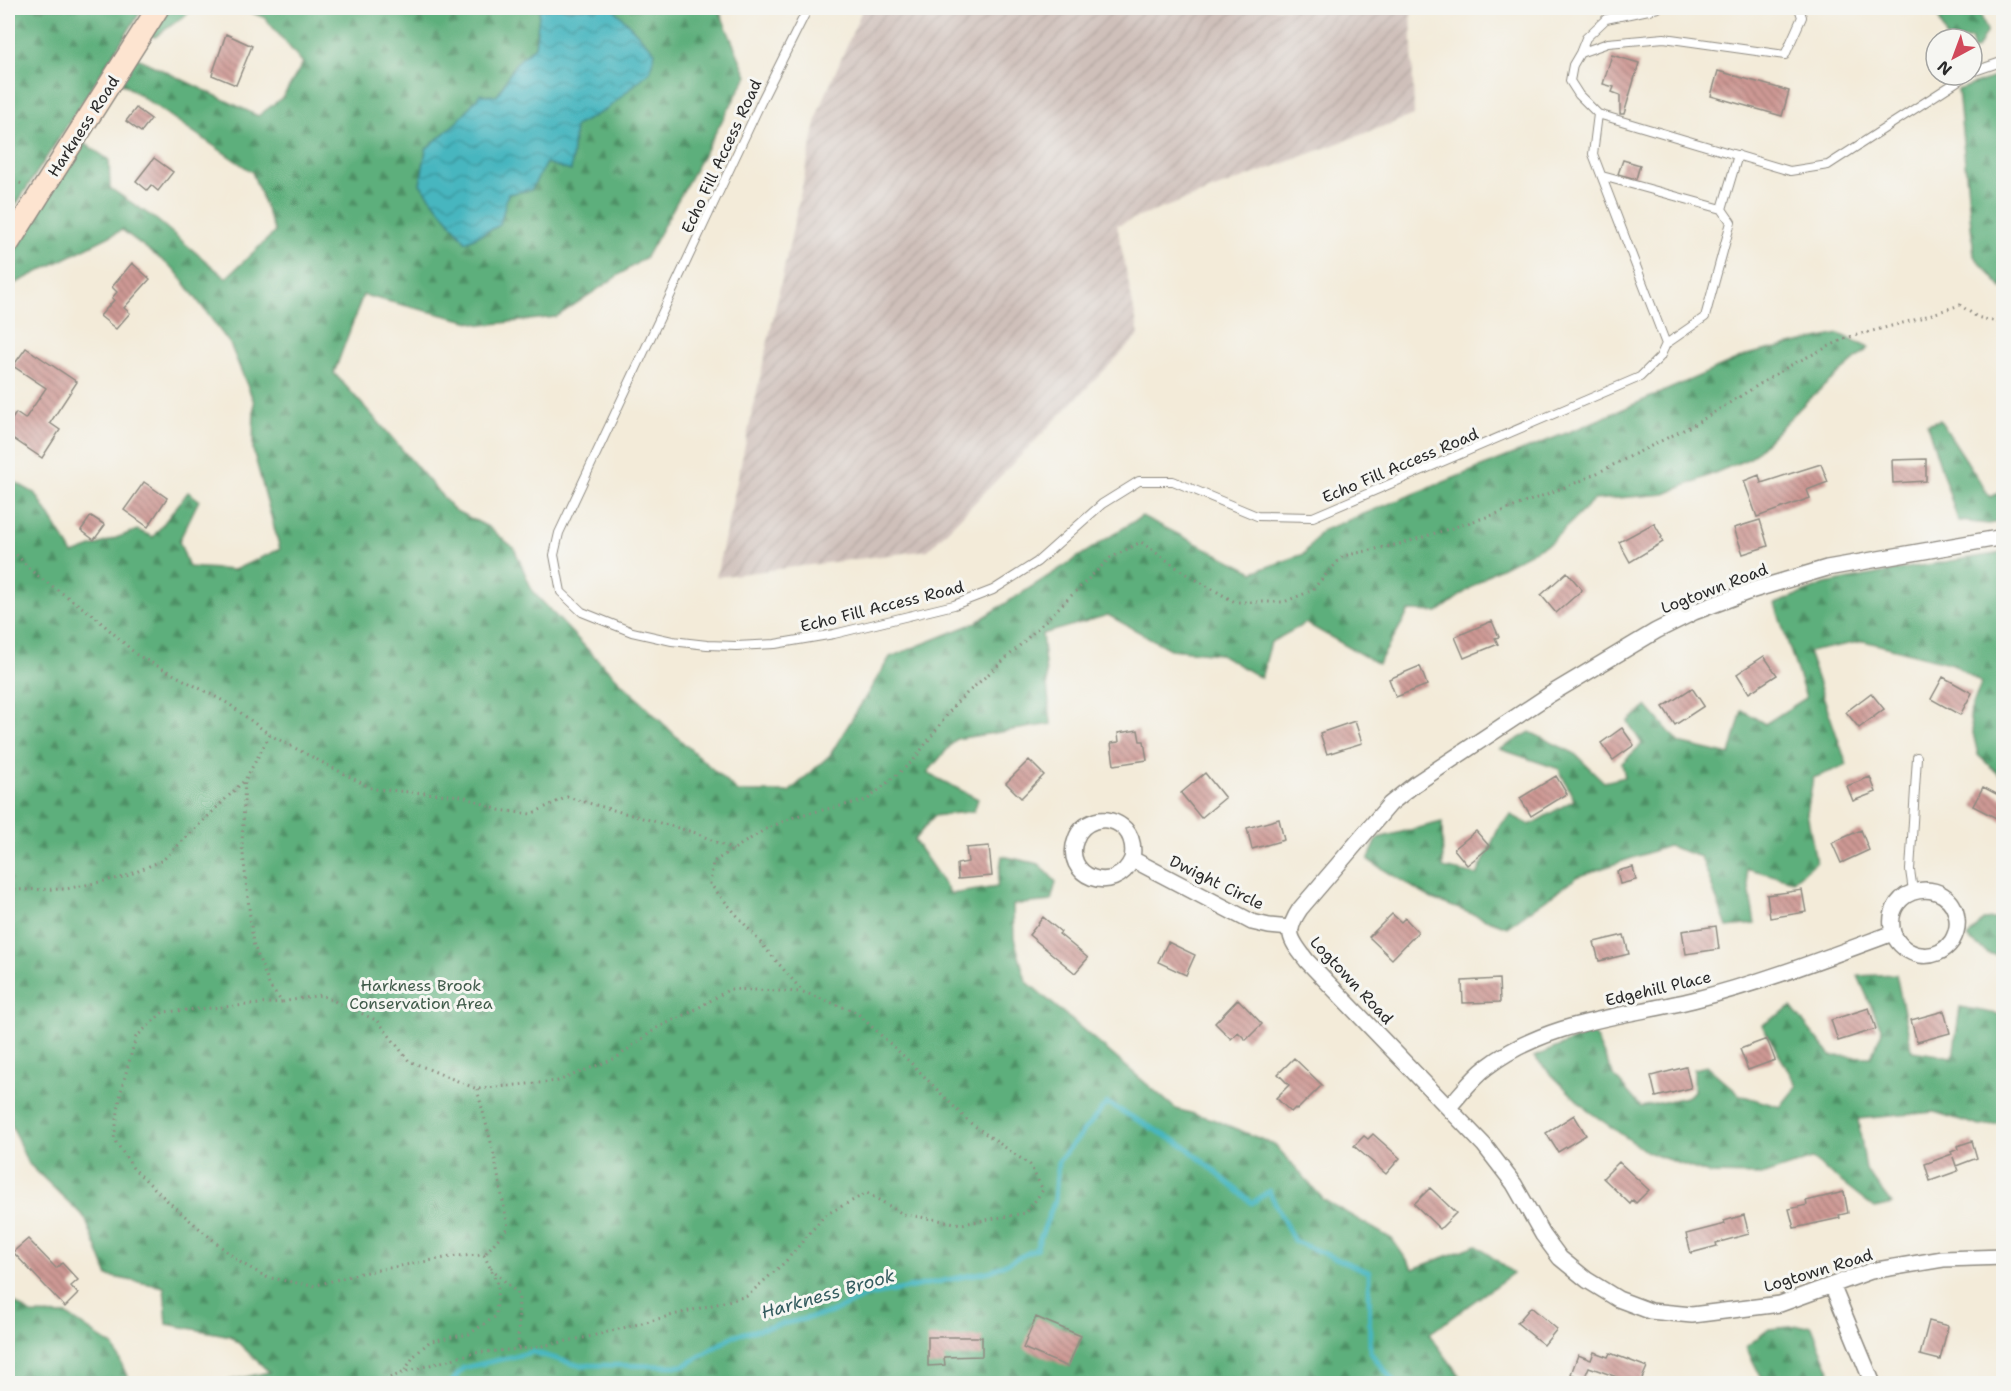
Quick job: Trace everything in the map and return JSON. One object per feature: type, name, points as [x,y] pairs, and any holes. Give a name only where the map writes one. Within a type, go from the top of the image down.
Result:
[{"type":"main road","name":"Harkness Road","points":[[8,244],[158,8]]},
{"type":"street","name":"Logtown Road","points":[[2004,537],[1827,568],[1753,590],[1694,612],[1656,630],[1549,695],[1460,753],[1390,804],[1300,909],[1290,928],[1291,937],[1306,961],[1484,1144],[1504,1170],[1543,1235],[1560,1258],[1587,1280],[1618,1299],[1650,1311],[1692,1315],[1780,1304],[1871,1271],[1943,1259],[2004,1257]]},
{"type":"street","points":[[1101,820],[1112,821],[1130,836],[1133,847],[1132,859],[1130,865],[1120,875],[1108,880],[1095,879],[1083,872],[1076,862],[1074,842],[1080,831],[1089,823],[1101,820]]},
{"type":"street","name":"Dwight Circle","points":[[1132,859],[1252,922],[1290,928]]},
{"type":"street","points":[[1932,890],[1944,896],[1951,903],[1958,921],[1953,939],[1947,947],[1935,954],[1917,955],[1904,948],[1893,933],[1892,920],[1896,906],[1913,891],[1932,890]]},
{"type":"street","name":"Edgehill Place","points":[[1449,1107],[1484,1069],[1536,1038],[1565,1028],[1725,991],[1812,963],[1893,933]]},
{"type":"street","points":[[1832,1285],[1873,1383]]},
{"type":"lane","name":"Echo Fill Access Road","points":[[808,8],[762,100],[559,533],[554,555],[561,592],[582,612],[600,620],[632,632],[672,641],[707,645],[765,645],[834,634],[954,605],[993,590],[1037,562],[1102,504],[1139,481],[1173,481],[1257,516],[1313,517],[1640,377],[1660,357],[1666,344]]},
{"type":"lane","points":[[1658,8],[1606,19],[1586,38],[1573,65],[1570,81],[1579,95],[1598,114],[1790,171],[1828,165],[1948,87]]},
{"type":"lane","points":[[1581,52],[1608,43],[1664,38],[1785,55],[1802,17],[1799,8]]},
{"type":"lane","points":[[1984,68],[2004,61]]},
{"type":"lane","points":[[1598,114],[1593,154],[1666,344],[1705,318],[1731,222],[1722,209],[1602,176]]},
{"type":"lane","points":[[1722,209],[1738,155]]},
{"type":"lane","points":[[1913,891],[1910,870],[1917,757]]},
{"type":"path","points":[[8,546],[35,574],[93,615],[137,655],[229,704],[270,735],[373,789],[463,796],[499,810],[531,814],[567,796],[696,833],[732,850]]},
{"type":"path","points":[[8,890],[66,889],[124,877],[163,860],[245,780],[270,735]]},
{"type":"path","points":[[245,780],[242,845],[253,943],[270,987],[282,1002]]},
{"type":"path","points":[[477,1089],[493,1150],[508,1227],[484,1255],[456,1256],[360,1273],[313,1286],[266,1277],[238,1262],[133,1168],[114,1139],[121,1091],[136,1037],[163,1012],[282,1002],[321,995],[378,1021],[409,1061],[477,1089],[558,1081],[616,1058],[657,1028],[693,1011],[730,989],[803,992]]},
{"type":"path","points":[[405,1372],[414,1356],[429,1341],[469,1334],[496,1316],[498,1284],[484,1255]]},
{"type":"path","points":[[490,1267],[519,1295],[518,1349]]},
{"type":"shaded area","points":[[863,8],[1411,8],[1414,115],[1117,225],[1139,335],[928,550],[716,577],[819,110]]},
{"type":"green space","points":[[8,8],[143,8],[8,217]]},
{"type":"green space","points":[[166,8],[195,8],[155,37],[149,35]]},
{"type":"green space","name":"Harkness Brook Conservation Area","points":[[241,8],[718,8],[747,76],[646,257],[556,317],[483,325],[363,295],[334,373],[454,510],[488,527],[514,548],[533,592],[592,654],[679,739],[738,792],[789,792],[830,755],[890,657],[975,623],[1142,516],[1253,572],[1304,554],[1321,531],[1584,426],[1750,354],[1839,334],[1869,348],[1809,399],[1750,458],[1665,494],[1594,500],[1551,542],[1491,573],[1438,612],[1409,611],[1378,664],[1306,623],[1271,642],[1261,678],[1220,654],[1170,649],[1108,615],[1042,634],[1051,724],[956,739],[927,773],[978,799],[974,811],[934,816],[914,840],[951,894],[997,887],[1002,856],[1039,864],[1056,882],[1051,901],[1013,905],[1014,938],[1026,981],[1176,1109],[1212,1119],[1275,1145],[1324,1200],[1392,1239],[1413,1269],[1476,1245],[1513,1273],[1429,1334],[1465,1383],[891,1384],[879,1377],[863,1384],[218,1383],[269,1372],[231,1336],[167,1324],[164,1287],[108,1276],[85,1218],[27,1162],[8,1116],[8,478],[36,494],[73,554],[137,530],[153,537],[188,492],[199,500],[179,541],[189,567],[234,570],[280,549],[253,450],[254,402],[230,344],[175,270],[122,230],[16,283],[8,277],[8,255],[81,141],[109,160],[110,188],[157,220],[226,278],[275,232],[252,172],[119,81],[135,57],[258,116],[283,97],[303,63],[265,18]]},
{"type":"green space","points":[[1935,8],[1978,8],[1987,31],[1984,36],[1984,27],[1942,27]]},
{"type":"green space","points":[[1994,77],[2004,82],[2003,289],[1974,256],[1958,90],[1966,87],[1984,87],[1984,81]]},
{"type":"green space","points":[[1940,420],[1990,497],[2003,491],[2003,521],[1989,524],[1958,521],[1927,424]]},
{"type":"green space","points":[[2001,553],[2003,558],[2003,778],[1978,755],[1969,715],[1981,683],[1953,664],[1864,641],[1808,652],[1847,765],[1813,778],[1807,813],[1816,862],[1793,881],[1746,868],[1755,924],[1727,927],[1701,857],[1668,846],[1579,876],[1507,927],[1432,899],[1368,860],[1378,838],[1442,822],[1443,868],[1477,875],[1500,825],[1511,815],[1530,825],[1574,800],[1559,769],[1500,749],[1530,732],[1574,753],[1604,782],[1625,777],[1622,763],[1642,744],[1628,722],[1647,706],[1679,743],[1730,755],[1742,710],[1765,724],[1806,698],[1775,604],[1825,584]]},
{"type":"green space","points":[[2003,918],[2003,957],[1988,953],[1967,938],[1983,920]]},
{"type":"green space","points":[[1896,974],[1912,1051],[1953,1057],[1960,1007],[2003,1015],[2003,1123],[1980,1126],[1934,1112],[1858,1119],[1866,1170],[1892,1204],[1875,1208],[1812,1159],[1764,1175],[1709,1174],[1647,1152],[1587,1110],[1534,1057],[1593,1032],[1614,1076],[1641,1107],[1686,1097],[1694,1091],[1694,1069],[1707,1066],[1740,1095],[1780,1107],[1797,1086],[1762,1025],[1791,1007],[1831,1056],[1871,1057],[1882,1031],[1858,976]]},
{"type":"green space","points":[[8,1298],[31,1314],[67,1315],[114,1347],[130,1383],[8,1383]]},
{"type":"green space","points":[[1811,1325],[1830,1371],[1811,1383],[1764,1383],[1746,1347],[1769,1329]]},
{"type":"water","points":[[540,8],[613,8],[655,52],[650,71],[606,110],[575,126],[571,171],[546,163],[531,190],[508,194],[500,225],[466,242],[420,184],[426,149],[459,120],[480,94],[497,96],[515,64],[535,46]]},
{"type":"building","points":[[226,34],[252,46],[236,85],[212,75]]},
{"type":"building","points":[[1612,55],[1639,63],[1624,114],[1620,114],[1620,95],[1612,92],[1614,87],[1603,84]]},
{"type":"building","points":[[1718,71],[1789,91],[1782,116],[1711,96]]},
{"type":"building","points":[[136,108],[151,119],[141,132],[126,121]]},
{"type":"building","points":[[154,158],[173,172],[158,191],[151,185],[147,190],[136,181]]},
{"type":"building","points":[[1623,160],[1640,165],[1636,179],[1618,174]]},
{"type":"building","points":[[132,263],[150,279],[124,308],[130,313],[116,329],[100,316],[114,300],[112,298],[117,292],[112,287]]},
{"type":"building","points":[[26,348],[77,382],[50,423],[60,430],[42,458],[8,435],[8,425],[16,413],[25,419],[46,388],[13,366]]},
{"type":"building","points":[[1926,459],[1926,481],[1893,483],[1892,460]]},
{"type":"building","points":[[1821,464],[1828,482],[1807,490],[1810,498],[1757,517],[1744,481],[1759,475],[1761,483]]},
{"type":"building","points":[[144,482],[167,498],[148,527],[124,510]]},
{"type":"building","points":[[91,516],[105,525],[94,540],[81,530]]},
{"type":"building","points":[[1760,520],[1768,546],[1743,554],[1734,528]]},
{"type":"building","points":[[1654,523],[1663,542],[1630,562],[1619,542]]},
{"type":"building","points":[[1567,572],[1582,590],[1556,613],[1541,595]]},
{"type":"building","points":[[1492,621],[1499,637],[1495,638],[1498,644],[1464,658],[1455,637]]},
{"type":"building","points":[[1764,656],[1777,675],[1749,693],[1737,674]]},
{"type":"building","points":[[1420,666],[1427,685],[1396,697],[1389,679]]},
{"type":"building","points":[[1943,677],[1972,693],[1960,715],[1931,699]]},
{"type":"building","points":[[1692,688],[1704,706],[1675,725],[1663,707]]},
{"type":"building","points":[[1871,693],[1884,709],[1859,728],[1846,712]]},
{"type":"building","points":[[1355,721],[1362,743],[1327,754],[1320,733]]},
{"type":"building","points":[[1622,728],[1634,745],[1613,760],[1601,743]]},
{"type":"building","points":[[1138,730],[1140,741],[1144,741],[1147,760],[1114,765],[1111,743],[1119,742],[1118,733]]},
{"type":"building","points":[[1029,760],[1044,775],[1021,798],[1006,783]]},
{"type":"building","points":[[1205,773],[1225,798],[1201,818],[1181,793]]},
{"type":"building","points":[[1556,776],[1567,794],[1531,816],[1520,798]]},
{"type":"building","points":[[1870,777],[1876,792],[1853,801],[1847,786]]},
{"type":"building","points":[[1983,787],[2004,798],[2004,822],[1973,806]]},
{"type":"building","points":[[1279,819],[1284,840],[1252,849],[1247,828]]},
{"type":"building","points":[[1861,830],[1869,850],[1841,863],[1832,843]]},
{"type":"building","points":[[1476,831],[1490,847],[1467,865],[1454,849]]},
{"type":"building","points":[[989,846],[992,876],[958,879],[957,864],[968,862],[966,848]]},
{"type":"building","points":[[1633,867],[1636,880],[1620,884],[1617,871]]},
{"type":"building","points":[[1802,890],[1806,912],[1770,918],[1767,895]]},
{"type":"building","points":[[1392,914],[1401,922],[1405,918],[1418,932],[1392,959],[1369,937]]},
{"type":"building","points":[[1043,917],[1088,958],[1075,973],[1029,935]]},
{"type":"building","points":[[1716,926],[1719,949],[1686,954],[1682,931]]},
{"type":"building","points":[[1624,935],[1629,954],[1599,961],[1594,942]]},
{"type":"building","points":[[1168,942],[1195,955],[1186,975],[1158,962]]},
{"type":"building","points":[[1499,979],[1500,1002],[1463,1003],[1462,981]]},
{"type":"building","points":[[1238,999],[1262,1024],[1246,1040],[1238,1032],[1231,1039],[1215,1023]]},
{"type":"building","points":[[1869,1008],[1876,1029],[1838,1041],[1831,1020]]},
{"type":"building","points":[[1944,1011],[1950,1033],[1917,1042],[1911,1020]]},
{"type":"building","points":[[1767,1039],[1775,1060],[1748,1070],[1740,1049]]},
{"type":"building","points":[[1294,1058],[1322,1085],[1297,1110],[1295,1108],[1291,1112],[1276,1098],[1289,1085],[1278,1074]]},
{"type":"building","points":[[1686,1067],[1691,1088],[1656,1097],[1651,1076]]},
{"type":"building","points":[[1574,1115],[1586,1135],[1558,1152],[1546,1133]]},
{"type":"building","points":[[1373,1134],[1400,1158],[1386,1174],[1354,1146],[1364,1136],[1368,1139]]},
{"type":"building","points":[[1972,1141],[1977,1158],[1956,1166],[1958,1171],[1930,1181],[1925,1164],[1952,1154],[1951,1152],[1958,1149],[1957,1146]]},
{"type":"building","points":[[1619,1162],[1649,1190],[1636,1203],[1633,1200],[1630,1204],[1603,1178]]},
{"type":"building","points":[[1430,1188],[1456,1213],[1440,1229],[1414,1204]]},
{"type":"building","points":[[1844,1192],[1848,1213],[1839,1215],[1840,1218],[1794,1228],[1789,1209],[1807,1205],[1806,1201]]},
{"type":"building","points":[[1744,1215],[1749,1234],[1691,1253],[1686,1234],[1725,1224],[1724,1221]]},
{"type":"building","points":[[28,1239],[56,1268],[62,1263],[78,1280],[71,1286],[78,1294],[65,1307],[13,1252]]},
{"type":"building","points":[[1531,1307],[1557,1329],[1544,1345],[1517,1323]]},
{"type":"building","points":[[1036,1317],[1081,1336],[1068,1367],[1023,1348]]},
{"type":"building","points":[[1929,1321],[1948,1326],[1940,1360],[1920,1355]]},
{"type":"building","points":[[928,1337],[982,1337],[982,1356],[944,1357],[945,1365],[928,1366]]},
{"type":"building","points":[[1594,1352],[1608,1357],[1610,1353],[1647,1367],[1640,1383],[1633,1383],[1589,1367],[1584,1379],[1571,1374],[1578,1355],[1591,1360]]},
{"type":"waterway","name":"Harkness Brook","points":[[450,1384],[463,1368],[533,1352],[577,1365],[684,1366],[735,1335],[830,1313],[864,1297],[991,1271],[1036,1249],[1055,1200],[1058,1162],[1107,1103],[1186,1147],[1252,1203],[1269,1191],[1294,1241],[1369,1272],[1370,1352],[1396,1384]]}]
